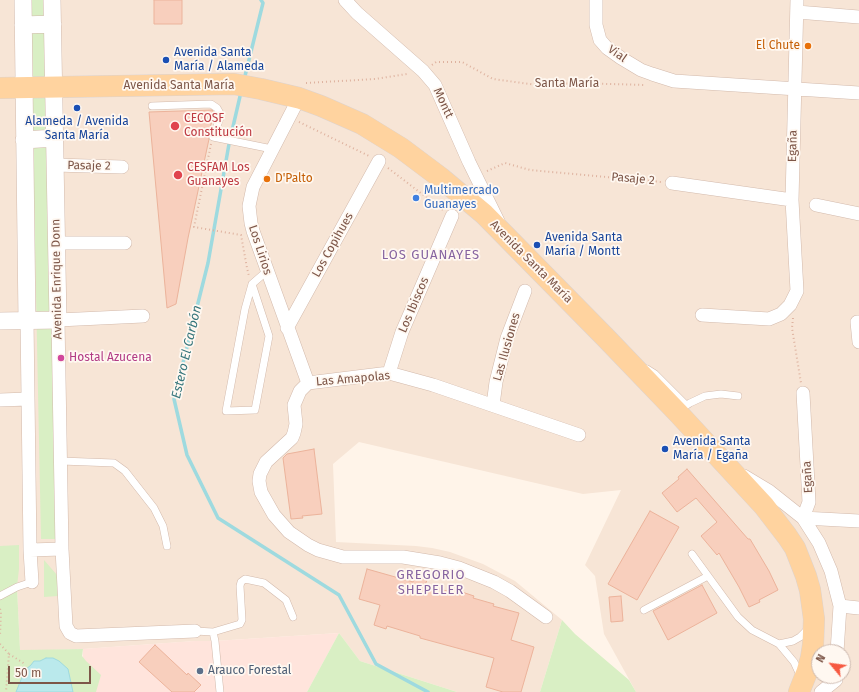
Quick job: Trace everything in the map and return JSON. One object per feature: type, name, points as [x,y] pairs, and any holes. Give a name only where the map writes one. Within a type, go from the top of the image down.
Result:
[{"type":"main road","name":"Avenida Santa María","points":[[0,88],[234,84],[299,98],[342,114],[401,148],[463,196],[503,234],[635,368],[682,409],[726,465],[764,506],[787,536],[795,548],[804,569],[810,590],[814,619],[813,645],[807,690]]},
{"type":"street","points":[[23,0],[30,550],[32,582]]},
{"type":"street","name":"Avenida Enrique Donn","points":[[52,0],[62,549],[66,626],[67,630],[73,635],[80,636],[195,632]]},
{"type":"street","name":"Montt","points":[[345,0],[423,71],[435,85],[503,234]]},
{"type":"street","name":"Vial","points":[[596,0],[596,30],[603,44],[621,58],[641,70],[674,81]]},
{"type":"street","points":[[797,6],[859,17]]},
{"type":"street","name":"Egaña","points":[[797,6],[792,200],[797,291]]},
{"type":"street","points":[[23,25],[53,24]]},
{"type":"street","points":[[674,81],[859,93]]},
{"type":"street","name":"Los Lirios","points":[[299,98],[253,187],[249,206],[251,223],[287,328],[308,383]]},
{"type":"street","points":[[24,140],[55,138]]},
{"type":"street","name":"Los Copihues","points":[[287,328],[379,161]]},
{"type":"street","name":"Pasaje 2","points":[[55,165],[122,167]]},
{"type":"street","name":"Pasaje 2","points":[[672,183],[792,200]]},
{"type":"street","points":[[816,205],[859,214]]},
{"type":"street","name":"Los Ibiscos","points":[[389,374],[402,332],[452,216]]},
{"type":"street","points":[[57,243],[125,243]]},
{"type":"street","name":"Las Ilusiones","points":[[493,405],[504,345],[525,291]]},
{"type":"street","points":[[702,315],[769,319],[781,314],[790,305],[797,291]]},
{"type":"street","points":[[0,321],[143,316]]},
{"type":"street","points":[[858,322],[859,342]]},
{"type":"street","name":"Las Amapolas","points":[[546,617],[510,591],[488,579],[458,568],[440,563],[403,557],[356,558],[330,554],[308,545],[289,532],[274,515],[259,488],[259,481],[262,468],[266,462],[292,438],[296,419],[294,405],[300,391],[308,383],[389,374],[433,385],[579,435]]},
{"type":"street","name":"Egaña","points":[[803,393],[810,502],[803,518]]},
{"type":"street","points":[[0,400],[28,399]]},
{"type":"street","points":[[726,465],[769,491],[803,518],[819,543],[828,564],[840,606],[838,644]]},
{"type":"street","points":[[803,518],[859,521]]},
{"type":"street","points":[[30,550],[62,549]]},
{"type":"street","points":[[840,606],[859,608]]},
{"type":"street","points":[[807,690],[832,684]]},
{"type":"lane","points":[[152,106],[211,104],[217,108],[220,115],[213,137],[272,149]]},
{"type":"lane","points":[[252,284],[269,336],[255,410],[226,411],[252,284],[267,271]]},
{"type":"lane","points":[[682,409],[697,399],[713,394],[738,396]]},
{"type":"lane","points":[[61,461],[114,463],[124,471],[154,508],[163,526],[167,546]]},
{"type":"lane","points":[[692,554],[738,617],[752,630],[778,644],[790,656],[807,690]]},
{"type":"lane","points":[[644,610],[708,576]]},
{"type":"lane","points":[[195,632],[213,632],[240,624],[242,620],[240,586],[241,582],[245,579],[264,583],[286,600],[293,617]]},
{"type":"lane","points":[[0,596],[17,587],[32,582]]},
{"type":"lane","points":[[778,644],[793,641],[800,637],[814,619]]},
{"type":"lane","points":[[213,632],[220,692]]},
{"type":"path","name":"Santa María","points":[[299,98],[297,84],[375,79],[423,71],[436,62],[462,62],[492,79],[537,85],[575,83],[661,86],[674,81]]},
{"type":"path","points":[[213,137],[194,227],[242,235],[247,268],[252,284]]},
{"type":"path","name":"Pasaje 2","points":[[476,176],[504,164],[530,170],[672,183]]},
{"type":"path","points":[[797,291],[792,328],[803,393]]},
{"type":"path","points":[[0,608],[0,636]]},
{"type":"path","points":[[0,644],[8,654],[25,664]]},
{"type":"path","points":[[6,692],[8,654]]},
{"type":"shaded area","points":[[0,0],[859,0],[859,692],[636,692],[604,634],[595,576],[585,565],[621,490],[583,494],[359,442],[333,464],[336,542],[432,548],[450,552],[483,564],[515,581],[562,620],[540,692],[457,692],[360,661],[339,633],[83,649],[20,651],[17,587],[19,546],[0,546]]},
{"type":"shaded area","name":"Arauco Forestal","points":[[339,633],[307,692],[81,692],[83,649]]},
{"type":"green space","points":[[30,0],[46,0],[57,539],[41,539]]},
{"type":"green space","points":[[19,545],[17,587],[20,650],[83,649],[82,656],[101,675],[96,692],[0,692],[0,546]]},
{"type":"green space","points":[[44,560],[57,575],[58,596],[44,597]]},
{"type":"green space","points":[[562,620],[575,634],[629,680],[636,692],[540,692]]},
{"type":"green space","points":[[339,633],[360,661],[457,692],[307,692]]},
{"type":"water","points":[[46,658],[53,658],[59,661],[68,669],[73,692],[16,692],[25,670],[34,661],[40,661]]},
{"type":"building","points":[[154,0],[182,0],[182,24],[154,24]]},
{"type":"building","name":"CESFAM Los Guanayes","points":[[212,110],[214,113],[208,136],[209,139],[176,304],[167,308],[149,112]]},
{"type":"building","points":[[314,449],[322,514],[302,516],[303,518],[291,519],[283,458],[287,454]]},
{"type":"building","points":[[687,469],[748,539],[750,539],[769,571],[778,590],[759,600],[760,602],[749,607],[719,553],[717,555],[701,536],[717,522],[696,498],[677,512],[662,493],[679,479],[678,477]]},
{"type":"building","points":[[650,511],[679,527],[637,600],[608,584]]},
{"type":"building","points":[[367,569],[413,582],[415,577],[427,580],[425,585],[461,595],[462,592],[474,596],[473,598],[494,604],[493,606],[519,613],[511,640],[534,647],[521,692],[503,692],[486,687],[494,658],[420,638],[420,636],[387,626],[386,629],[374,625],[380,605],[359,599]]},
{"type":"building","points":[[702,585],[717,613],[668,640],[653,611]]},
{"type":"building","points":[[621,596],[623,621],[611,622],[609,597]]},
{"type":"building","points":[[155,645],[187,675],[188,673],[201,685],[194,692],[172,692],[139,662]]},
{"type":"waterway","name":"Estero El Carbón","points":[[244,80],[263,3],[261,0]]},
{"type":"waterway","name":"Estero El Carbón","points":[[241,92],[229,144],[208,263],[174,399],[187,455],[218,518],[339,595],[376,664],[428,692]]},
{"type":"place","name":"El Chute","points":[[808,46]]},
{"type":"place","name":"Avenida Santa María / Alameda","points":[[166,60]]},
{"type":"place","name":"Alameda / Avenida Santa María","points":[[77,108]]},
{"type":"place","name":"CECOSF Constitución","points":[[175,126]]},
{"type":"place","name":"CESFAM Los Guanayes","points":[[178,175]]},
{"type":"place","name":"D'Palto","points":[[267,179]]},
{"type":"place","name":"Multimercado Guanayes","points":[[416,198]]},
{"type":"place","name":"Avenida Santa María / Montt","points":[[537,245]]},
{"type":"place","name":"Hostal Azucena","points":[[61,358]]},
{"type":"place","name":"Avenida Santa María / Egaña","points":[[665,449]]},
{"type":"place","name":"Arauco Forestal","points":[[200,671]]},
{"type":"district","name":"LOS GUANAYES","points":[[431,255]]},
{"type":"district","name":"GREGORIO SHEPELER","points":[[431,582]]}]
